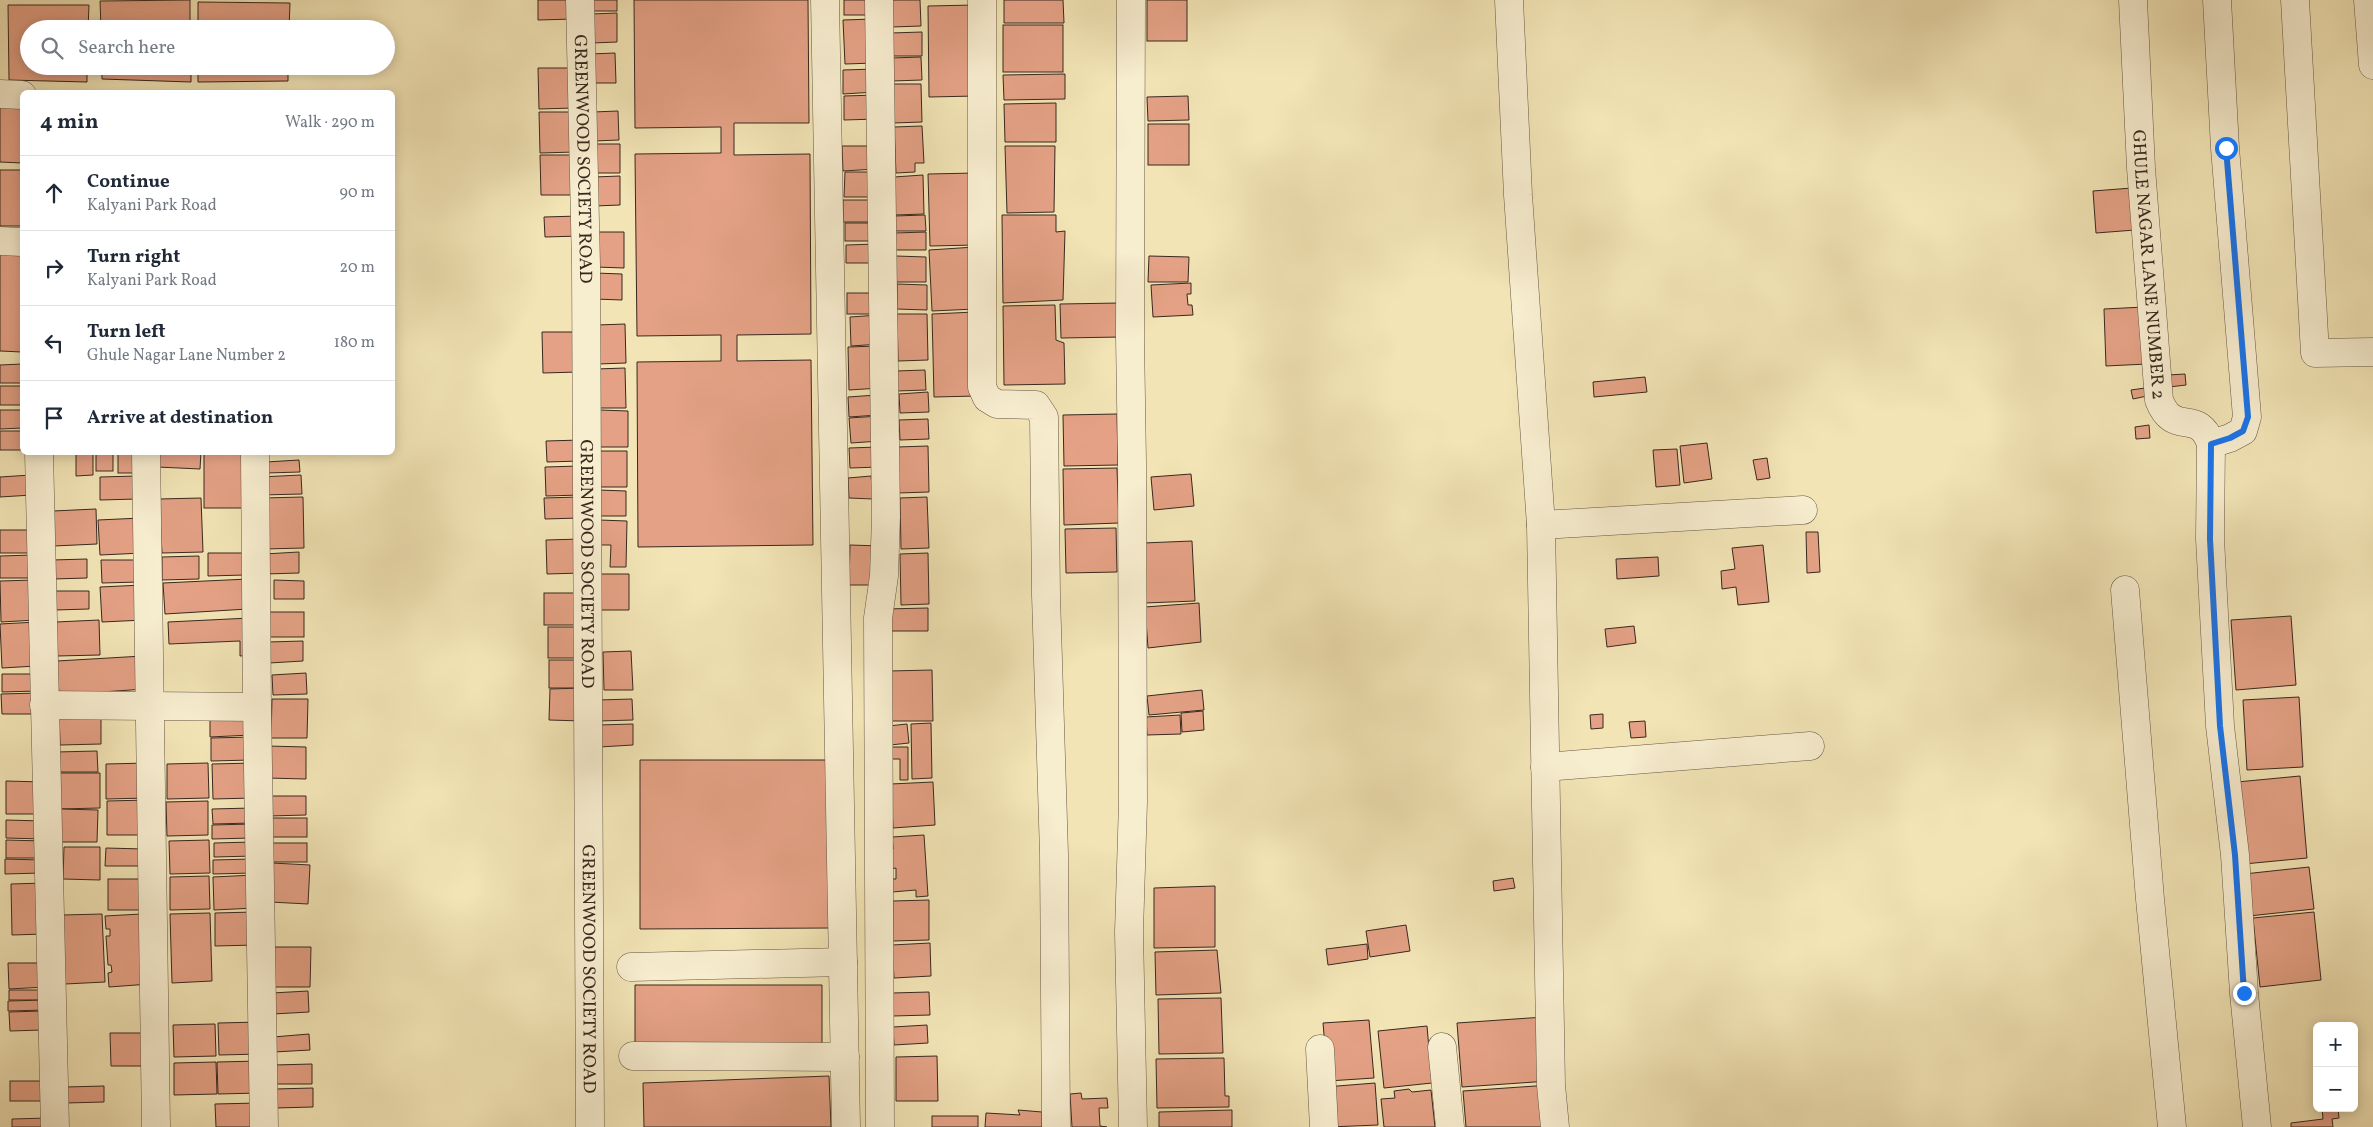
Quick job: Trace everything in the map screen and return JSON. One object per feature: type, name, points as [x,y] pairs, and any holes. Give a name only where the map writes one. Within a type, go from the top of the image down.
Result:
[{"type":"street","name":"GREENWOOD SOCIETY ROAD","points":[[580,0],[586,276],[590,1127]]},
{"type":"street","points":[[825,0],[846,1127]]},
{"type":"street","points":[[879,0],[886,517],[884,576],[878,618],[880,1127]]},
{"type":"street","points":[[982,0],[982,387],[987,398],[997,404],[1036,405],[1044,417],[1046,595],[1054,854],[1056,1127]]},
{"type":"street","points":[[1131,0],[1130,337],[1133,802],[1129,932],[1132,1127]]},
{"type":"street","points":[[1509,0],[1518,195],[1541,525],[1552,1084],[1555,1127]]},
{"type":"street","name":"GHULE NAGAR LANE NUMBER 2","points":[[2133,0],[2141,168],[2159,400],[2164,413],[2174,421],[2195,423],[2206,432],[2211,444]]},
{"type":"street","points":[[2217,0],[2226,148],[2248,417],[2243,431],[2230,438],[2211,444],[2210,539],[2220,726],[2235,855],[2244,993],[2257,1127]]},
{"type":"street","points":[[2295,0],[2315,353],[2373,352]]},
{"type":"street","points":[[2368,0],[2373,65]]},
{"type":"street","points":[[0,94],[20,95]]},
{"type":"street","points":[[0,241],[20,242]]},
{"type":"street","points":[[39,455],[55,1127]]},
{"type":"street","points":[[146,455],[156,1127]]},
{"type":"street","points":[[255,455],[256,707],[264,1127]]},
{"type":"street","points":[[1541,525],[1803,510]]},
{"type":"street","points":[[2125,590],[2149,890],[2172,1127]]},
{"type":"street","points":[[44,705],[256,707]]},
{"type":"street","points":[[1545,767],[1810,746]]},
{"type":"street","points":[[631,967],[843,962]]},
{"type":"street","points":[[1442,1047],[1450,1127]]},
{"type":"street","points":[[1320,1049],[1324,1127]]},
{"type":"street","points":[[633,1056],[845,1057]]},
{"type":"building","points":[[190,0],[190,20],[101,20],[100,1]]},
{"type":"building","points":[[538,0],[573,0],[574,19],[538,20]]},
{"type":"building","points":[[592,0],[617,0],[617,11],[592,11]]},
{"type":"building","points":[[634,0],[808,0],[809,123],[734,123],[734,155],[810,154],[811,334],[737,335],[737,361],[811,360],[813,545],[638,547],[637,362],[721,361],[721,335],[637,336],[635,154],[721,153],[721,127],[635,128]]},
{"type":"building","points":[[844,0],[874,0],[874,15],[844,15]]},
{"type":"building","points":[[891,0],[920,0],[921,26],[892,27]]},
{"type":"building","points":[[1004,0],[1063,0],[1064,23],[1004,23]]},
{"type":"building","points":[[1147,0],[1187,0],[1187,41],[1147,41]]},
{"type":"building","points":[[198,2],[290,3],[289,20],[198,20]]},
{"type":"building","points":[[8,5],[89,5],[88,20],[20,20],[20,75],[87,75],[87,82],[9,80]]},
{"type":"building","points":[[975,5],[976,96],[929,97],[928,6]]},
{"type":"building","points":[[617,13],[617,42],[592,43],[591,14]]},
{"type":"building","points":[[873,19],[875,63],[845,64],[843,20]]},
{"type":"building","points":[[1003,25],[1063,25],[1063,72],[1003,72]]},
{"type":"building","points":[[922,32],[922,56],[891,56],[891,33]]},
{"type":"building","points":[[615,53],[616,83],[590,83],[590,54]]},
{"type":"building","points":[[921,57],[922,80],[892,81],[891,58]]},
{"type":"building","points":[[538,68],[573,68],[574,108],[539,109]]},
{"type":"building","points":[[876,69],[876,92],[843,94],[843,70]]},
{"type":"building","points":[[1065,74],[1065,99],[1004,100],[1003,75]]},
{"type":"building","points":[[102,75],[191,75],[191,82],[102,79]]},
{"type":"building","points":[[198,75],[288,75],[288,81],[198,82]]},
{"type":"building","points":[[891,84],[921,84],[922,122],[893,123]]},
{"type":"building","points":[[877,95],[877,119],[844,120],[844,96]]},
{"type":"building","points":[[1188,96],[1189,120],[1148,121],[1147,97]]},
{"type":"building","points":[[0,100],[20,100],[20,163],[0,162]]},
{"type":"building","points":[[1056,103],[1056,142],[1005,142],[1004,104]]},
{"type":"building","points":[[618,111],[619,140],[594,141],[593,112]]},
{"type":"building","points":[[539,112],[575,112],[575,152],[540,153]]},
{"type":"building","points":[[1148,124],[1189,124],[1189,165],[1148,165]]},
{"type":"building","points":[[922,126],[924,163],[915,163],[915,172],[896,173],[894,127]]},
{"type":"building","points":[[594,144],[620,144],[620,173],[595,173]]},
{"type":"building","points":[[842,146],[876,146],[876,169],[843,171]]},
{"type":"building","points":[[1005,146],[1055,146],[1054,212],[1007,213]]},
{"type":"building","points":[[540,155],[576,155],[576,195],[541,195]]},
{"type":"building","points":[[0,170],[20,170],[20,226],[0,226]]},
{"type":"building","points":[[845,172],[875,172],[874,197],[844,197]]},
{"type":"building","points":[[975,173],[976,245],[930,246],[928,174]]},
{"type":"building","points":[[923,175],[924,214],[895,215],[894,177]]},
{"type":"building","points":[[620,176],[620,205],[595,206],[594,177]]},
{"type":"building","points":[[2132,188],[2135,230],[2096,233],[2093,191]]},
{"type":"building","points":[[843,200],[876,200],[875,222],[843,222]]},
{"type":"building","points":[[925,215],[926,231],[895,231],[894,216]]},
{"type":"building","points":[[1002,215],[1056,215],[1056,232],[1065,231],[1063,300],[1003,303]]},
{"type":"building","points":[[579,216],[580,236],[545,237],[544,217]]},
{"type":"building","points":[[845,223],[876,223],[876,241],[845,241]]},
{"type":"building","points":[[596,232],[624,232],[624,268],[596,267]]},
{"type":"building","points":[[926,232],[926,250],[895,250],[894,233]]},
{"type":"building","points":[[877,244],[877,263],[846,263],[846,245]]},
{"type":"building","points":[[975,247],[975,309],[932,311],[929,250]]},
{"type":"building","points":[[0,251],[20,252],[20,352],[0,351]]},
{"type":"building","points":[[896,256],[926,257],[926,282],[896,282]]},
{"type":"building","points":[[1149,256],[1189,257],[1188,282],[1148,282]]},
{"type":"building","points":[[595,273],[622,274],[622,300],[594,299]]},
{"type":"building","points":[[1191,283],[1191,294],[1187,294],[1188,305],[1192,305],[1193,315],[1153,317],[1151,285]]},
{"type":"building","points":[[897,284],[927,285],[927,310],[897,309]]},
{"type":"building","points":[[847,293],[878,293],[878,314],[847,314]]},
{"type":"building","points":[[1120,303],[1121,337],[1061,338],[1060,304]]},
{"type":"building","points":[[1055,305],[1056,340],[1064,343],[1065,384],[1004,385],[1003,306]]},
{"type":"building","points":[[2144,307],[2147,364],[2106,366],[2104,309]]},
{"type":"building","points":[[975,312],[977,396],[934,397],[932,314]]},
{"type":"building","points":[[897,314],[927,314],[928,360],[898,361]]},
{"type":"building","points":[[879,315],[881,344],[851,346],[850,317]]},
{"type":"building","points":[[625,324],[626,363],[598,364],[597,325]]},
{"type":"building","points":[[542,332],[578,332],[578,372],[543,373]]},
{"type":"building","points":[[878,346],[880,388],[849,390],[848,347]]},
{"type":"building","points":[[20,364],[20,383],[0,383],[0,365]]},
{"type":"building","points":[[625,368],[626,408],[597,408],[596,369]]},
{"type":"building","points":[[925,370],[926,390],[897,391],[896,371]]},
{"type":"building","points":[[2185,374],[2186,385],[2169,387],[2168,375]]},
{"type":"building","points":[[1645,377],[1647,392],[1594,397],[1593,382]]},
{"type":"building","points":[[0,386],[20,386],[20,405],[0,405]]},
{"type":"building","points":[[2145,388],[2147,396],[2133,399],[2131,390]]},
{"type":"building","points":[[928,392],[929,412],[900,413],[899,394]]},
{"type":"building","points":[[877,395],[878,415],[849,417],[848,397]]},
{"type":"building","points":[[0,410],[20,410],[20,428],[0,429]]},
{"type":"building","points":[[600,410],[628,411],[628,447],[599,447]]},
{"type":"building","points":[[1117,414],[1118,465],[1064,466],[1063,415]]},
{"type":"building","points":[[880,416],[880,441],[851,443],[849,418]]},
{"type":"building","points":[[928,419],[929,439],[900,440],[899,420]]},
{"type":"building","points":[[2149,425],[2150,438],[2136,439],[2135,427]]},
{"type":"building","points":[[0,431],[20,431],[20,450],[0,450]]},
{"type":"building","points":[[581,440],[581,461],[547,462],[546,441]]},
{"type":"building","points":[[1707,443],[1712,479],[1684,483],[1680,446]]},
{"type":"building","points":[[928,446],[929,492],[898,493],[897,447]]},
{"type":"building","points":[[878,447],[879,467],[850,468],[849,448]]},
{"type":"building","points":[[1677,449],[1680,485],[1656,487],[1653,450]]},
{"type":"building","points":[[599,451],[627,451],[627,487],[598,487]]},
{"type":"building","points":[[76,455],[93,455],[93,475],[76,476]]},
{"type":"building","points":[[96,455],[113,455],[113,471],[96,471]]},
{"type":"building","points":[[118,455],[135,455],[135,473],[118,473]]},
{"type":"building","points":[[158,455],[201,455],[200,469],[157,467]]},
{"type":"building","points":[[204,455],[244,455],[244,508],[204,508]]},
{"type":"building","points":[[1767,458],[1770,478],[1757,480],[1753,460]]},
{"type":"building","points":[[299,460],[300,472],[266,473],[266,462]]},
{"type":"building","points":[[580,466],[581,495],[546,496],[545,467]]},
{"type":"building","points":[[1117,468],[1119,523],[1064,525],[1063,469]]},
{"type":"building","points":[[1191,474],[1194,506],[1154,510],[1151,477]]},
{"type":"building","points":[[31,475],[32,495],[0,497],[0,477]]},
{"type":"building","points":[[301,475],[302,494],[261,495],[260,477]]},
{"type":"building","points":[[137,476],[137,499],[100,500],[100,477]]},
{"type":"building","points":[[871,476],[873,499],[849,498],[848,478]]},
{"type":"building","points":[[599,490],[626,491],[626,516],[599,516]]},
{"type":"building","points":[[303,497],[304,548],[264,549],[263,498]]},
{"type":"building","points":[[579,497],[580,518],[545,519],[544,498]]},
{"type":"building","points":[[927,497],[929,548],[901,549],[900,498]]},
{"type":"building","points":[[201,498],[203,552],[162,553],[159,499]]},
{"type":"building","points":[[96,509],[97,544],[54,546],[53,511]]},
{"type":"building","points":[[141,518],[143,553],[100,555],[98,520]]},
{"type":"building","points":[[599,520],[627,521],[626,567],[610,567],[611,545],[599,545]]},
{"type":"building","points":[[1116,528],[1117,572],[1066,573],[1065,529]]},
{"type":"building","points":[[0,530],[32,530],[33,553],[0,553]]},
{"type":"building","points":[[1806,532],[1818,532],[1820,572],[1807,573]]},
{"type":"building","points":[[581,539],[582,573],[547,574],[546,540]]},
{"type":"building","points":[[1192,541],[1195,601],[1145,603],[1143,543]]},
{"type":"building","points":[[850,545],[881,546],[874,585],[849,585]]},
{"type":"building","points":[[1763,545],[1769,602],[1738,605],[1736,587],[1722,589],[1721,571],[1735,569],[1732,548]]},
{"type":"building","points":[[299,552],[299,573],[265,574],[264,554]]},
{"type":"building","points":[[208,553],[245,553],[245,575],[208,576]]},
{"type":"building","points":[[928,553],[929,604],[901,605],[900,554]]},
{"type":"building","points":[[33,555],[34,578],[0,578],[0,556]]},
{"type":"building","points":[[199,556],[199,579],[162,580],[162,557]]},
{"type":"building","points":[[1658,557],[1659,576],[1617,579],[1616,559]]},
{"type":"building","points":[[87,559],[87,578],[53,579],[52,560]]},
{"type":"building","points":[[101,560],[138,560],[139,582],[102,583]]},
{"type":"building","points":[[601,574],[629,574],[629,610],[600,610]]},
{"type":"building","points":[[248,579],[248,609],[165,614],[163,583]]},
{"type":"building","points":[[34,580],[36,620],[1,622],[0,581]]},
{"type":"building","points":[[274,580],[304,581],[304,599],[274,599]]},
{"type":"building","points":[[143,585],[144,620],[102,622],[100,587]]},
{"type":"building","points":[[54,591],[89,591],[89,609],[55,610]]},
{"type":"building","points":[[544,593],[583,593],[583,625],[544,625]]},
{"type":"building","points":[[1199,603],[1201,642],[1148,648],[1145,607]]},
{"type":"building","points":[[928,608],[928,631],[885,631],[885,609]]},
{"type":"building","points":[[267,612],[304,612],[304,637],[267,637]]},
{"type":"building","points":[[2291,616],[2296,685],[2236,690],[2231,620]]},
{"type":"building","points":[[250,618],[252,655],[240,656],[240,641],[169,644],[168,622]]},
{"type":"building","points":[[99,620],[100,655],[57,656],[56,622]]},
{"type":"building","points":[[37,622],[36,666],[2,668],[0,624]]},
{"type":"building","points":[[1634,626],[1636,643],[1607,647],[1605,629]]},
{"type":"building","points":[[548,627],[584,627],[584,658],[548,658]]},
{"type":"building","points":[[303,641],[303,661],[269,663],[268,642]]},
{"type":"building","points":[[631,651],[633,690],[604,690],[603,652]]},
{"type":"building","points":[[143,656],[145,689],[59,695],[57,661]]},
{"type":"building","points":[[549,660],[584,660],[584,688],[549,688]]},
{"type":"building","points":[[932,670],[933,721],[890,721],[889,671]]},
{"type":"building","points":[[306,673],[307,694],[273,695],[272,675]]},
{"type":"building","points":[[2,674],[37,674],[37,691],[2,692]]},
{"type":"building","points":[[583,688],[583,721],[549,720],[550,689]]},
{"type":"building","points":[[1202,690],[1204,710],[1149,715],[1147,696]]},
{"type":"building","points":[[39,693],[40,714],[2,714],[1,694]]},
{"type":"building","points":[[2299,697],[2303,767],[2247,770],[2243,700]]},
{"type":"building","points":[[272,699],[308,699],[307,738],[271,738]]},
{"type":"building","points":[[632,699],[633,720],[598,721],[598,700]]},
{"type":"building","points":[[101,709],[101,744],[60,745],[59,710]]},
{"type":"building","points":[[1203,711],[1204,730],[1182,732],[1181,713]]},
{"type":"building","points":[[250,712],[251,735],[210,737],[210,714]]},
{"type":"building","points":[[1603,714],[1603,728],[1591,729],[1590,715]]},
{"type":"building","points":[[1180,715],[1181,734],[1147,735],[1146,717]]},
{"type":"building","points":[[1645,721],[1646,737],[1631,738],[1629,722]]},
{"type":"building","points":[[931,723],[932,778],[912,779],[911,724]]},
{"type":"building","points":[[633,724],[633,745],[599,747],[598,725]]},
{"type":"building","points":[[907,724],[909,743],[890,745],[888,726]]},
{"type":"building","points":[[252,737],[252,760],[211,761],[211,738]]},
{"type":"building","points":[[267,746],[306,747],[306,779],[267,778]]},
{"type":"building","points":[[889,747],[908,747],[908,780],[900,780],[900,759],[889,759]]},
{"type":"building","points":[[97,751],[98,772],[57,772],[56,752]]},
{"type":"building","points":[[640,760],[833,760],[833,928],[640,929]]},
{"type":"building","points":[[147,763],[148,798],[106,799],[106,764]]},
{"type":"building","points":[[208,763],[209,798],[167,799],[167,764]]},
{"type":"building","points":[[254,763],[254,798],[213,799],[212,764]]},
{"type":"building","points":[[58,773],[100,773],[100,808],[59,809]]},
{"type":"building","points":[[2300,776],[2307,858],[2244,864],[2237,782]]},
{"type":"building","points":[[6,781],[43,782],[42,814],[6,814]]},
{"type":"building","points":[[933,782],[935,825],[893,828],[891,784]]},
{"type":"building","points":[[269,796],[306,796],[306,815],[269,816]]},
{"type":"building","points":[[148,800],[148,835],[107,835],[107,801]]},
{"type":"building","points":[[208,801],[208,835],[167,836],[166,802]]},
{"type":"building","points":[[252,808],[252,823],[213,824],[212,809]]},
{"type":"building","points":[[61,809],[98,810],[97,842],[61,842]]},
{"type":"building","points":[[270,818],[307,818],[307,837],[270,837]]},
{"type":"building","points":[[6,820],[43,821],[43,839],[6,838]]},
{"type":"building","points":[[252,824],[252,838],[212,839],[212,825]]},
{"type":"building","points":[[924,835],[928,896],[916,897],[916,890],[892,892],[891,879],[896,879],[896,868],[890,869],[888,850],[893,849],[892,837]]},
{"type":"building","points":[[6,840],[44,841],[44,858],[6,858]]},
{"type":"building","points":[[209,840],[210,873],[170,874],[169,841]]},
{"type":"building","points":[[254,842],[254,856],[214,857],[214,843]]},
{"type":"building","points":[[270,843],[307,843],[307,862],[270,862]]},
{"type":"building","points":[[64,847],[100,847],[100,880],[63,879]]},
{"type":"building","points":[[106,848],[143,849],[143,866],[105,866]]},
{"type":"building","points":[[5,859],[41,860],[41,873],[5,874]]},
{"type":"building","points":[[253,859],[253,873],[213,874],[213,860]]},
{"type":"building","points":[[272,863],[310,865],[308,904],[270,902]]},
{"type":"building","points":[[2309,867],[2314,909],[2249,916],[2244,874]]},
{"type":"building","points":[[254,875],[255,908],[214,910],[213,877]]},
{"type":"building","points":[[209,876],[210,909],[170,910],[170,877]]},
{"type":"building","points":[[1513,878],[1515,888],[1494,891],[1493,881]]},
{"type":"building","points":[[108,879],[147,879],[147,910],[108,910]]},
{"type":"building","points":[[44,883],[45,934],[12,935],[11,884]]},
{"type":"building","points":[[1215,886],[1215,947],[1154,948],[1154,888]]},
{"type":"building","points":[[929,900],[929,940],[893,941],[893,901]]},
{"type":"building","points":[[255,912],[256,945],[215,946],[215,913]]},
{"type":"building","points":[[2314,912],[2321,980],[2260,987],[2253,918]]},
{"type":"building","points":[[210,913],[212,981],[172,983],[170,914]]},
{"type":"building","points":[[102,914],[105,982],[65,984],[63,915]]},
{"type":"building","points":[[141,914],[150,984],[109,987],[108,973],[112,972],[111,965],[108,965],[106,936],[110,936],[110,929],[106,929],[105,916]]},
{"type":"building","points":[[1406,925],[1410,951],[1370,957],[1366,931]]},
{"type":"building","points":[[930,943],[931,976],[894,978],[892,945]]},
{"type":"building","points":[[1367,944],[1368,959],[1328,965],[1326,949]]},
{"type":"building","points":[[274,947],[311,947],[310,987],[273,987]]},
{"type":"building","points":[[1217,950],[1221,993],[1156,995],[1155,952]]},
{"type":"building","points":[[8,963],[45,963],[46,987],[9,989]]},
{"type":"building","points":[[635,985],[822,985],[822,1044],[635,1045]]},
{"type":"building","points":[[9,990],[46,990],[47,1000],[9,1000]]},
{"type":"building","points":[[308,991],[309,1012],[273,1014],[272,993]]},
{"type":"building","points":[[929,992],[930,1015],[893,1016],[892,993]]},
{"type":"building","points":[[1221,998],[1223,1053],[1159,1054],[1158,999]]},
{"type":"building","points":[[46,1000],[46,1010],[8,1011],[8,1001]]},
{"type":"building","points":[[42,1011],[42,1030],[10,1031],[9,1012]]},
{"type":"building","points":[[1544,1017],[1549,1081],[1462,1087],[1457,1023]]},
{"type":"building","points":[[1369,1020],[1374,1078],[1328,1081],[1323,1023]]},
{"type":"building","points":[[260,1022],[261,1054],[219,1055],[218,1023]]},
{"type":"building","points":[[215,1024],[216,1056],[174,1057],[173,1025]]},
{"type":"building","points":[[927,1025],[928,1043],[894,1045],[893,1027]]},
{"type":"building","points":[[1427,1026],[1432,1083],[1384,1088],[1378,1031]]},
{"type":"building","points":[[110,1033],[147,1033],[147,1066],[111,1066]]},
{"type":"building","points":[[309,1034],[310,1050],[274,1052],[273,1037]]},
{"type":"building","points":[[937,1056],[938,1101],[896,1101],[896,1057]]},
{"type":"building","points":[[1224,1058],[1225,1096],[1229,1096],[1229,1107],[1157,1108],[1156,1059]]},
{"type":"building","points":[[259,1061],[260,1093],[218,1094],[217,1062]]},
{"type":"building","points":[[216,1062],[217,1094],[174,1095],[174,1063]]},
{"type":"building","points":[[312,1064],[312,1084],[275,1084],[274,1065]]},
{"type":"building","points":[[829,1076],[831,1127],[644,1127],[643,1083]]},
{"type":"building","points":[[10,1081],[42,1081],[42,1101],[10,1101]]},
{"type":"building","points":[[1375,1083],[1378,1125],[1329,1127],[1325,1087]]},
{"type":"building","points":[[1550,1085],[1553,1127],[1466,1127],[1463,1091]]},
{"type":"building","points":[[104,1086],[104,1102],[66,1103],[66,1087]]},
{"type":"building","points":[[313,1088],[313,1107],[275,1108],[275,1089]]},
{"type":"building","points":[[1409,1089],[1412,1092],[1431,1090],[1435,1127],[1384,1127],[1381,1099],[1395,1098],[1394,1091]]},
{"type":"building","points":[[1081,1093],[1082,1099],[1107,1098],[1108,1108],[1099,1108],[1100,1126],[1107,1127],[1072,1127],[1070,1094]]},
{"type":"building","points":[[258,1103],[258,1127],[216,1127],[215,1104]]},
{"type":"building","points":[[1018,1110],[1042,1112],[1042,1127],[985,1127],[986,1113],[1020,1115]]},
{"type":"building","points":[[1232,1110],[1232,1127],[1159,1127],[1159,1112]]},
{"type":"building","points":[[2322,1112],[2338,1112],[2339,1118],[2332,1119],[2333,1127],[2291,1127],[2291,1123],[2323,1119]]},
{"type":"building","points":[[932,1116],[978,1116],[978,1127],[932,1127]]},
{"type":"building","points":[[48,1118],[48,1127],[12,1127],[12,1119]]},
{"type":"route","points":[[2226,148],[2248,417],[2243,431],[2230,438],[2211,444],[2210,539],[2220,726],[2235,855],[2244,993]]}]
